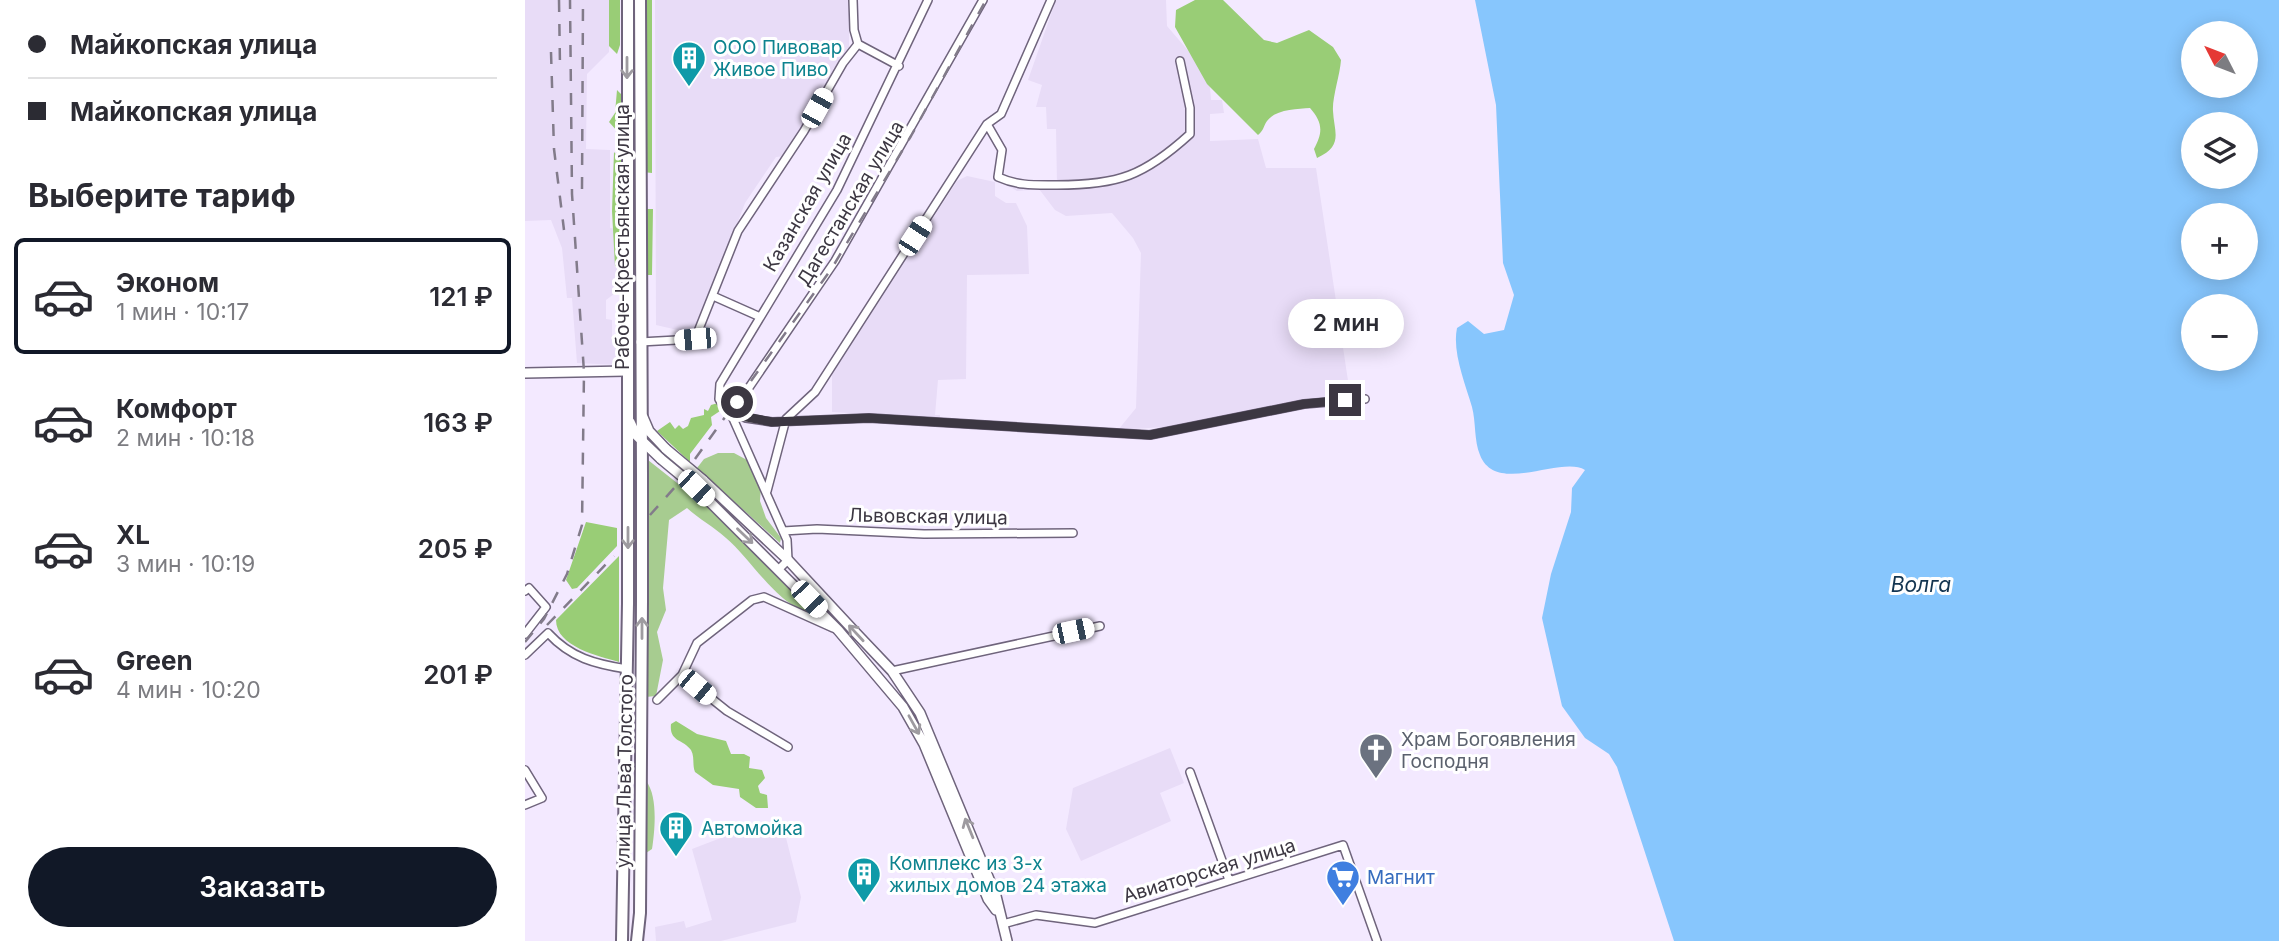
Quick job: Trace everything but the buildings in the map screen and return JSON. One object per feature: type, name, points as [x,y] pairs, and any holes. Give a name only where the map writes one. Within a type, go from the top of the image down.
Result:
[{"type":"main road","name":"Рабоче-Крестьянская улица","points":[[628,0],[627,413],[638,434],[642,474]]},
{"type":"main road","name":"Рабоче-Крестьянская улица","points":[[628,473],[638,434],[640,410],[639,0]]},
{"type":"main road","name":"улица Льва Толстого","points":[[622,941],[628,473]]},
{"type":"main road","name":"улица Льва Толстого","points":[[637,941],[640,913],[642,474]]},
{"type":"street","points":[[853,0],[854,30],[858,44],[899,66]]},
{"type":"street","name":"Казанская улица","points":[[788,560],[783,531],[767,491],[731,414],[719,399],[720,384],[758,316],[837,190],[899,66],[928,0]]},
{"type":"street","name":"Дагестанская улица","points":[[731,414],[835,261],[983,0]]},
{"type":"street","points":[[767,491],[786,419],[815,392],[987,124],[1001,114],[1051,0]]},
{"type":"street","points":[[640,342],[695,339],[738,231],[804,131],[843,63],[858,44]]},
{"type":"street","points":[[987,124],[1002,150],[998,177],[1017,185],[1082,187],[1131,176],[1161,160],[1190,134],[1190,108],[1180,61]]},
{"type":"street","points":[[713,296],[758,316]]},
{"type":"street","points":[[525,373],[626,371]]},
{"type":"street","points":[[731,414],[772,422],[786,419],[869,418],[1150,435],[1304,404],[1365,399]]},
{"type":"street","points":[[638,434],[666,449],[838,630],[903,707],[924,744],[988,899],[1001,920]]},
{"type":"street","points":[[638,434],[658,457],[699,484],[788,560],[892,671],[920,713],[934,742],[996,896],[1007,941]]},
{"type":"street","points":[[641,459],[648,454],[658,457]]},
{"type":"street","name":"Львовская улица","points":[[783,531],[817,529],[924,534],[1073,533]]},
{"type":"street","points":[[779,568],[788,560]]},
{"type":"street","points":[[525,590],[529,588],[547,607],[525,634]]},
{"type":"street","points":[[657,700],[682,675],[697,643],[752,600],[764,597],[838,630]]},
{"type":"street","points":[[892,671],[1100,626]]},
{"type":"street","points":[[525,655],[548,633],[572,655],[597,664],[627,669]]},
{"type":"street","points":[[682,675],[727,711],[788,747]]},
{"type":"street","points":[[525,770],[542,798],[525,805]]},
{"type":"street","points":[[1190,772],[1229,880]]},
{"type":"street","name":"Авиаторская улица","points":[[1001,920],[1036,915],[1094,923],[1343,845],[1377,941]]},
{"type":"shaded area","points":[[525,0],[609,0],[609,52],[587,74],[586,149],[610,150],[610,228],[617,229],[618,291],[606,300],[606,319],[612,320],[612,341],[618,342],[618,365],[577,363],[572,298],[567,298],[562,248],[551,220],[525,221]]},
{"type":"shaded area","points":[[655,0],[849,0],[849,48],[785,156],[776,157],[745,203],[695,334],[656,325]]},
{"type":"shaded area","points":[[1056,0],[1166,0],[1167,26],[1209,75],[1211,100],[1222,100],[1224,113],[1210,114],[1210,141],[1258,139],[1266,168],[1316,168],[1350,394],[1180,426],[1118,430],[1136,408],[1141,253],[1133,238],[1112,213],[1066,216],[1055,210],[1039,189],[1017,191],[1005,184],[1057,184],[1056,129],[1047,129],[1046,107],[1036,107],[1042,85],[1028,80]]},
{"type":"shaded area","points":[[967,176],[995,182],[995,196],[1006,203],[1016,203],[1027,226],[1029,274],[967,275],[966,379],[938,380],[935,415],[940,415],[940,419],[832,412],[832,374],[957,181]]},
{"type":"shaded area","points":[[1170,748],[1184,783],[1160,793],[1171,821],[1081,861],[1066,829],[1073,788]]},
{"type":"shaded area","points":[[752,826],[783,826],[801,897],[796,922],[721,941],[656,941],[655,927],[684,921],[686,928],[712,920],[692,849]]},
{"type":"green space","points":[[609,0],[620,0],[620,45],[617,54],[609,46]]},
{"type":"green space","points":[[642,0],[652,0],[652,173],[643,172]]},
{"type":"green space","points":[[1195,0],[1223,0],[1264,40],[1277,43],[1309,30],[1333,47],[1341,60],[1333,106],[1335,138],[1331,149],[1317,158],[1314,149],[1320,128],[1310,108],[1276,114],[1267,121],[1258,135],[1207,84],[1175,27],[1176,10]]},
{"type":"green space","points":[[617,90],[622,95],[623,131],[618,132],[609,122],[615,113]]},
{"type":"green space","points":[[614,152],[621,160],[623,266],[620,268],[615,266],[612,211]]},
{"type":"green space","points":[[642,209],[653,209],[652,275],[641,275]]},
{"type":"green space","points":[[718,403],[723,409],[711,417],[712,425],[690,454],[690,462],[657,431],[670,422],[675,429],[679,425],[683,429],[688,426],[691,418],[704,415],[704,409],[708,411],[711,405]]},
{"type":"green space","points":[[718,453],[734,453],[747,460],[761,486],[760,501],[766,518],[781,538],[780,543],[697,468],[704,459]]},
{"type":"green space","points":[[648,460],[705,505],[750,547],[812,613],[800,609],[777,593],[736,547],[687,508],[669,520],[663,588],[666,610],[657,632],[663,660],[656,696],[645,697]]},
{"type":"green space","points":[[586,522],[617,528],[617,546],[577,588],[572,589],[566,580]]},
{"type":"green space","points":[[619,556],[619,662],[571,644],[558,629],[556,620]]},
{"type":"green space","points":[[676,721],[697,734],[726,741],[731,754],[750,757],[749,768],[762,770],[765,778],[758,786],[760,793],[767,795],[768,808],[756,808],[740,797],[739,789],[713,785],[695,772],[691,750],[672,734],[671,724]]},
{"type":"green space","points":[[646,781],[650,787],[655,813],[652,849],[646,853]]},
{"type":"water","name":"Волга","points":[[1475,0],[2279,0],[2279,941],[1674,941],[1617,767],[1609,754],[1585,738],[1562,706],[1542,618],[1551,574],[1571,512],[1572,488],[1585,470],[1561,467],[1514,474],[1500,473],[1488,467],[1478,450],[1472,407],[1456,347],[1457,328],[1468,321],[1484,334],[1504,330],[1514,295],[1503,263],[1496,105]]},
{"type":"railway","points":[[559,0],[560,66]]},
{"type":"railway","points":[[525,642],[544,619],[567,574],[582,525],[584,372],[572,194],[570,0]]},
{"type":"railway","points":[[582,189],[583,0]]},
{"type":"railway","points":[[695,459],[832,268],[911,136],[986,0]]},
{"type":"railway","points":[[551,52],[554,149],[564,230]]},
{"type":"railway","points":[[650,515],[676,486]]},
{"type":"railway","points":[[547,625],[614,556]]},
{"type":"place","name":"ООО Пивовар Живое Пиво","points":[[689,88]]},
{"type":"place","name":"Храм Богоявления Господня","points":[[1376,780]]},
{"type":"place","name":"Автомойка","points":[[676,858]]},
{"type":"place","name":"Комплекс из 3-х жилых домов 24 этажа","points":[[864,904]]},
{"type":"place","name":"Магнит","points":[[1343,907]]},
{"type":"route","points":[[737,402],[731,414],[772,422],[786,419],[869,418],[1150,435],[1304,404],[1345,400]]}]
